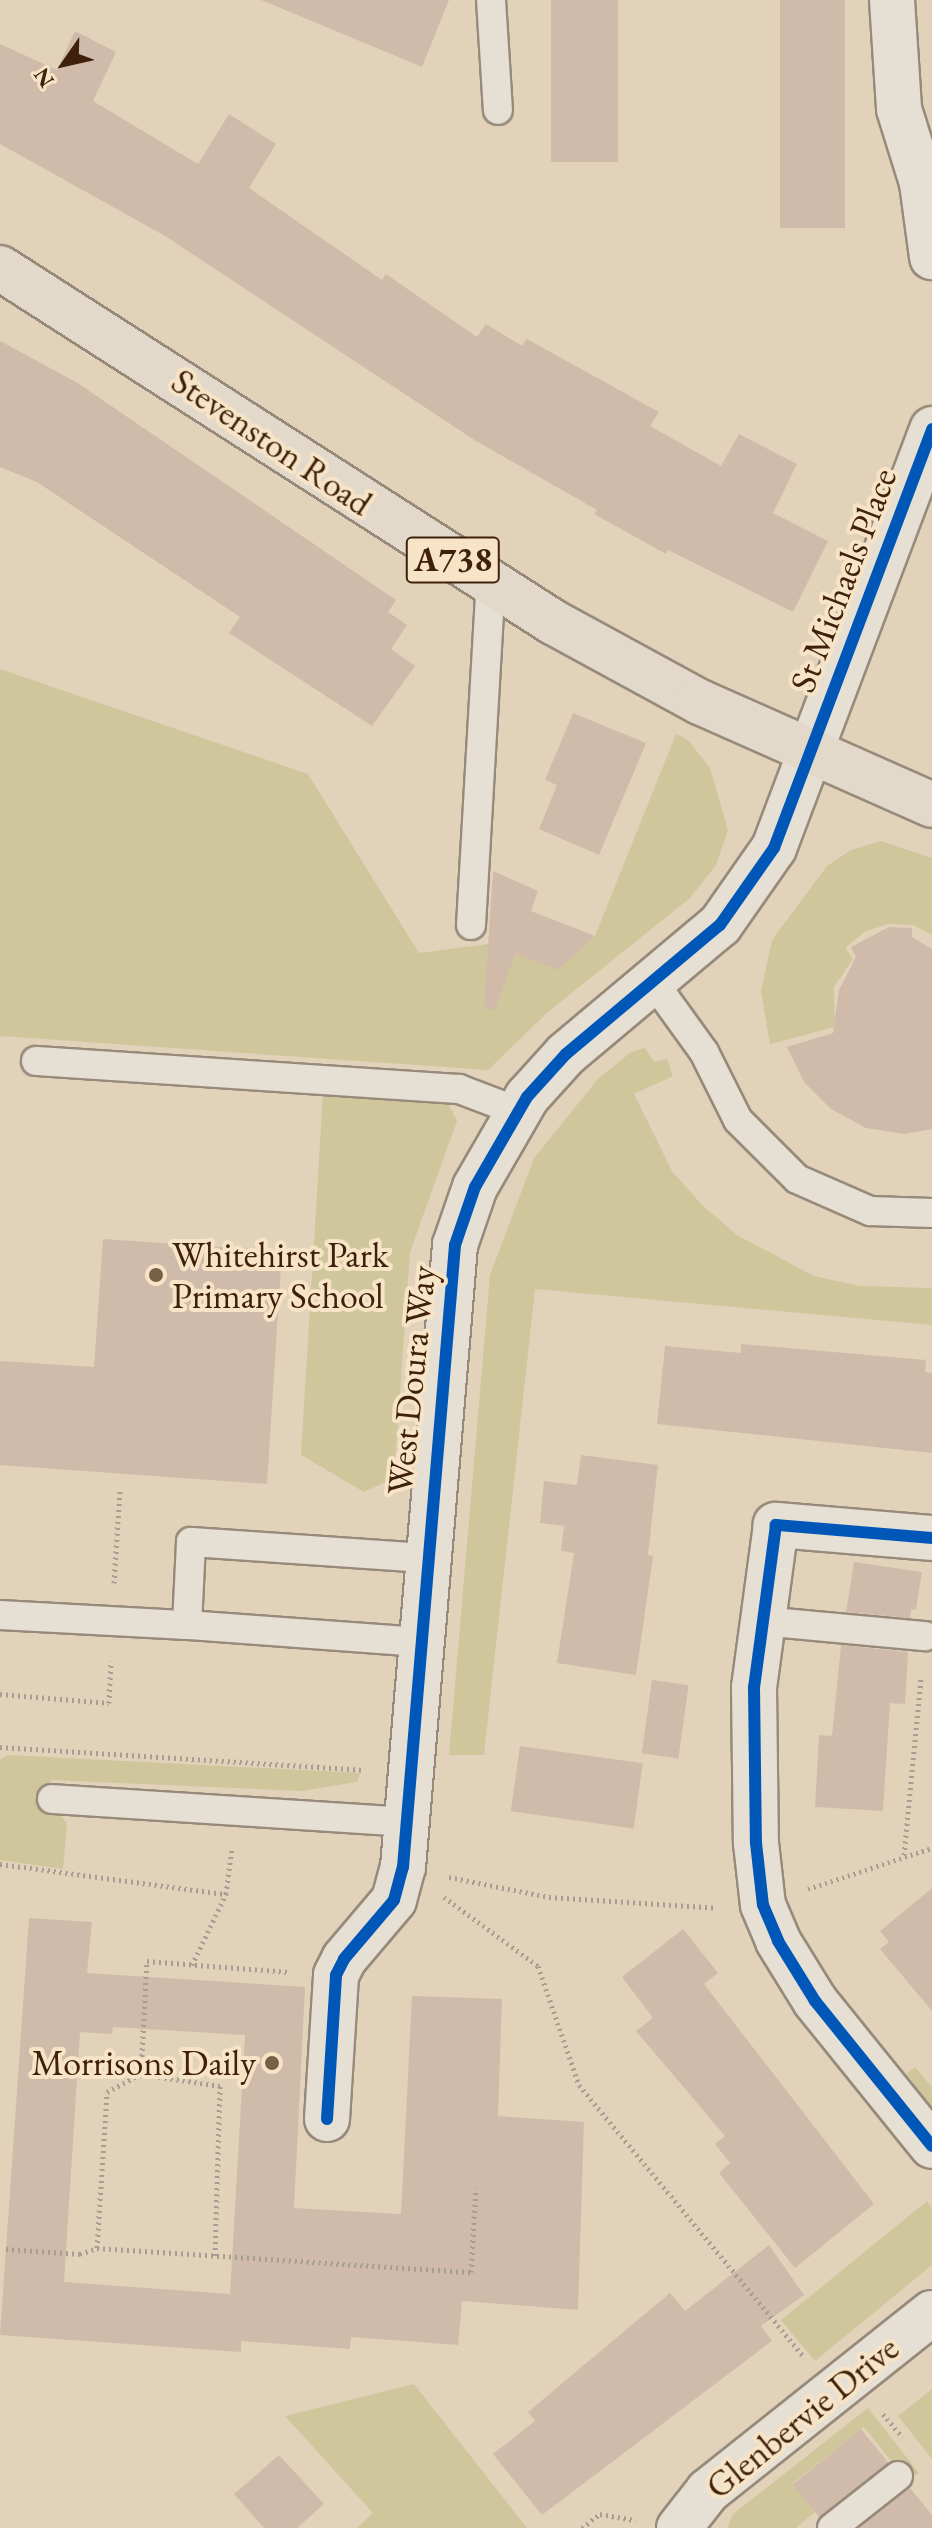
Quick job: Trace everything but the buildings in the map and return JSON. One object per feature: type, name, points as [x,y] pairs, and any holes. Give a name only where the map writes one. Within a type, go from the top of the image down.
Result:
[{"type":"highway","name":"Stevenston Road","points":[[0,268],[491,583],[700,702],[932,805]]},
{"type":"street","points":[[892,0],[899,109],[922,183],[932,257]]},
{"type":"street","name":"St Michaels Place","points":[[810,752],[932,429]]},
{"type":"street","name":"West Doura Way","points":[[336,1975],[344,1959],[394,1900],[403,1867],[425,1558],[455,1245],[475,1187],[517,1111],[566,1054],[720,925],[749,889],[774,848],[810,752]]},
{"type":"street","points":[[932,1538],[776,1525],[754,1687],[756,1843],[763,1905],[778,1941],[815,2001],[932,2146]]},
{"type":"street","points":[[327,2119],[336,1975]]},
{"type":"street","name":"Glenbervie Drive","points":[[663,2525],[932,2313]]},
{"type":"lane","points":[[491,0],[498,110]]},
{"type":"lane","points":[[471,925],[491,583]]},
{"type":"lane","points":[[652,980],[704,1052],[738,1120],[797,1179],[870,1211],[932,1213]]},
{"type":"lane","points":[[36,1061],[459,1089],[517,1111]]},
{"type":"lane","points":[[187,1625],[191,1542],[425,1558]]},
{"type":"lane","points":[[0,1615],[420,1642]]},
{"type":"lane","points":[[762,1621],[925,1636]]},
{"type":"lane","points":[[52,1799],[405,1822]]},
{"type":"lane","points":[[832,2528],[898,2476]]},
{"type":"path","points":[[904,1855],[925,1636]]},
{"type":"path","points":[[0,1747],[411,1773]]},
{"type":"path","points":[[192,1965],[226,1894],[237,1811]]},
{"type":"path","points":[[403,1867],[549,1897],[695,1910],[763,1905],[932,1848]]},
{"type":"path","points":[[0,1864],[226,1894]]},
{"type":"path","points":[[403,1867],[538,1966],[579,2085],[842,2384],[910,2447]]},
{"type":"path","points":[[141,2074],[147,1961],[336,1975]]},
{"type":"path","points":[[97,2248],[107,2092],[141,2074],[220,2086],[215,2256]]},
{"type":"path","points":[[6,2249],[80,2254],[97,2248],[471,2272],[476,2188]]},
{"type":"path","points":[[582,2528],[600,2514],[663,2525]]},
{"type":"shaded area","points":[[0,669],[308,774],[419,953],[488,944],[558,969],[595,936],[676,734],[688,740],[710,768],[728,830],[716,865],[690,898],[549,1011],[488,1070],[0,1036]]},
{"type":"shaded area","points":[[881,841],[932,858],[932,935],[913,925],[889,924],[866,931],[845,948],[853,959],[834,987],[835,1027],[770,1044],[761,991],[772,940],[827,866],[851,850]]},
{"type":"shaded area","points":[[645,1048],[654,1062],[667,1059],[673,1076],[634,1094],[672,1171],[702,1205],[737,1235],[814,1276],[860,1286],[932,1288],[932,1325],[535,1289],[484,1755],[449,1755],[490,1275],[534,1158],[598,1079],[631,1052]]},
{"type":"shaded area","points":[[323,1094],[448,1103],[457,1121],[410,1252],[394,1478],[364,1492],[301,1455]]},
{"type":"shaded area","points":[[8,1755],[360,1773],[357,1782],[302,1791],[51,1780],[49,1811],[58,1811],[67,1824],[63,1869],[0,1860],[0,1760]]},
{"type":"shaded area","points":[[915,2067],[932,2087],[932,2107],[906,2074]]},
{"type":"shaded area","points":[[927,2201],[932,2208],[932,2265],[815,2361],[781,2320]]},
{"type":"shaded area","points":[[414,2384],[527,2528],[357,2528],[373,2513],[285,2416]]},
{"type":"shaded area","points":[[932,2389],[932,2459],[898,2416]]},
{"type":"shaded area","points":[[868,2408],[919,2473],[907,2481],[864,2427],[793,2483],[815,2512],[796,2528],[727,2528],[733,2514]]},
{"type":"cycle path","points":[[327,2119],[336,1975],[344,1959],[394,1900],[403,1867],[455,1245],[475,1187],[527,1097],[566,1054],[720,925],[774,848],[932,429]]},
{"type":"cycle path","points":[[932,1538],[776,1525],[754,1687],[756,1843],[763,1905],[778,1941],[815,2001],[932,2146]]},
{"type":"place","name":"Whitehirst Park Primary School","points":[[156,1275]]},
{"type":"place","name":"Morrisons Daily","points":[[272,2063]]}]
